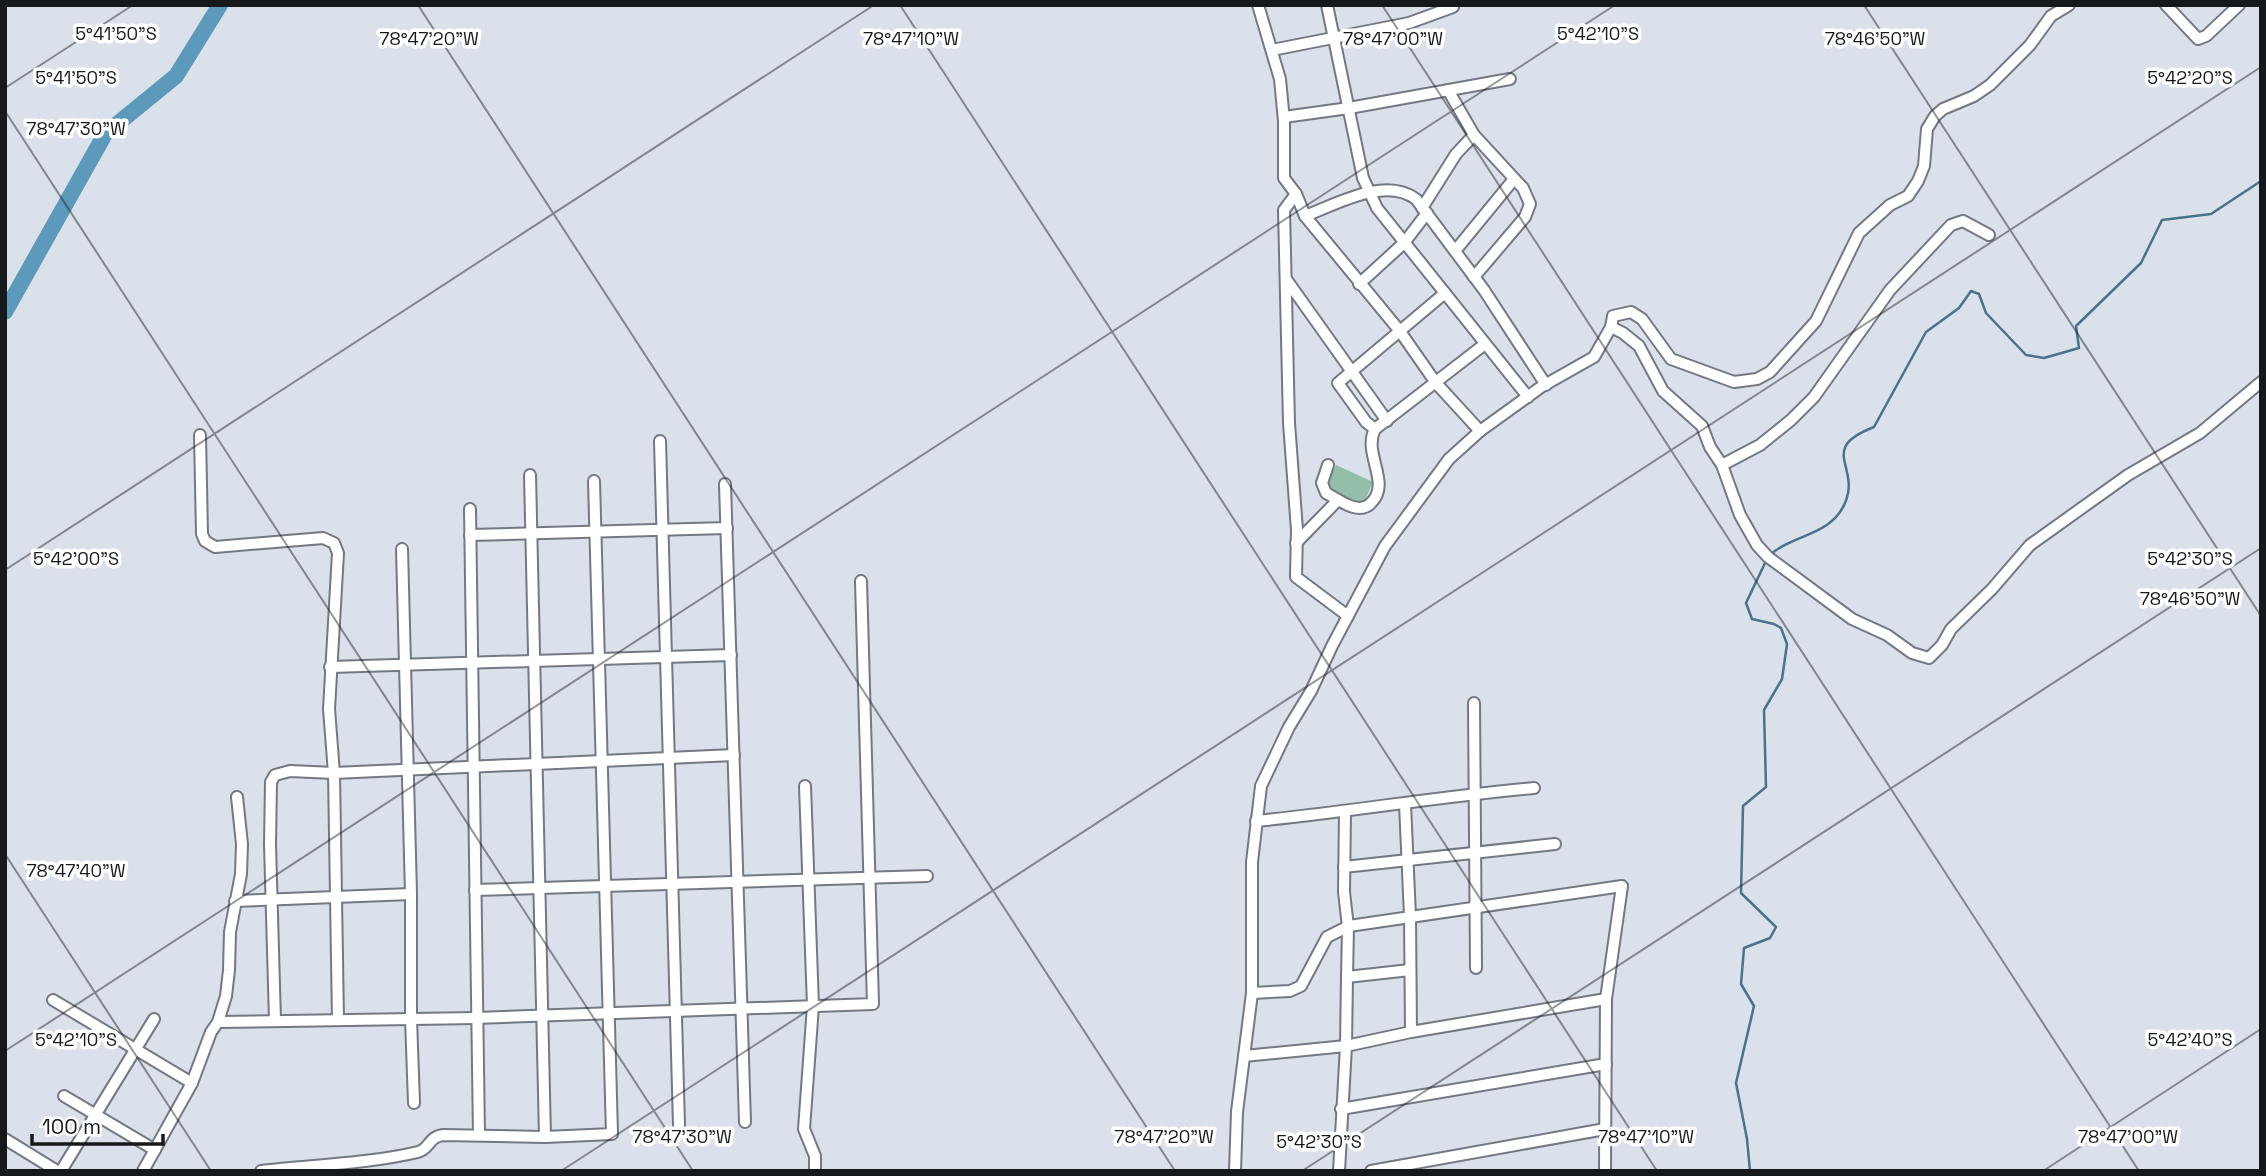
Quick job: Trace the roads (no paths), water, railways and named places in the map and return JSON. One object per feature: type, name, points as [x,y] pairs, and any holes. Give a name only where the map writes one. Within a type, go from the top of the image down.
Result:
[{"type":"street","points":[[1258,5],[1280,79],[1284,117],[1284,178],[1296,194],[1305,216],[1399,330],[1436,383],[1480,431]]},
{"type":"street","points":[[1327,5],[1369,193],[1404,243],[1528,397]]},
{"type":"street","points":[[1235,1171],[1237,1112],[1252,993],[1252,862],[1261,786],[1385,546],[1448,459],[1480,431],[1528,397],[1594,357],[1611,327],[1613,316],[1631,312],[1642,319],[1671,359],[1734,382],[1756,379],[1770,372],[1816,321],[1859,233],[1890,205],[1908,197],[1924,166],[1927,129],[1935,116],[1943,109],[1974,96],[1990,85],[2030,45],[2051,16],[2069,5]]},
{"type":"street","points":[[2166,5],[2198,39],[2206,36],[2239,5]]},
{"type":"street","points":[[1272,50],[1409,23],[1453,7]]},
{"type":"street","points":[[1284,117],[1510,79]]},
{"type":"street","points":[[1448,90],[1474,135],[1529,199],[1528,212],[1474,277]]},
{"type":"street","points":[[1359,284],[1404,243],[1456,154],[1474,135]]},
{"type":"street","points":[[1455,250],[1514,179]]},
{"type":"street","points":[[1305,216],[1369,193],[1394,190],[1405,192],[1416,199],[1474,277],[1546,385]]},
{"type":"street","points":[[1296,194],[1284,210],[1296,577],[1348,616]]},
{"type":"street","points":[[1722,465],[1760,445],[1814,397],[1891,290],[1951,225],[1963,221],[1989,236]]},
{"type":"street","points":[[1286,279],[1387,421]]},
{"type":"street","points":[[1375,429],[1366,422],[1338,383],[1445,293]]},
{"type":"street","points":[[1611,327],[1639,346],[1663,391],[1702,426],[1710,447],[1722,465],[1740,516],[1757,545],[1771,560],[1852,619],[1887,635],[1912,653],[1930,658],[1951,629],[1992,589],[2030,545],[2128,475],[2200,433],[2261,382]]},
{"type":"street","points":[[1328,465],[1322,486],[1326,493],[1362,509],[1368,506],[1376,497],[1380,486],[1372,446],[1375,429],[1485,344]]},
{"type":"street","points":[[200,435],[201,526],[205,541],[209,545],[215,547],[323,538],[334,543],[338,553],[329,709],[334,773],[338,1020]]},
{"type":"street","points":[[660,441],[679,1125]]},
{"type":"street","points":[[530,475],[544,1137]]},
{"type":"street","points":[[261,1171],[420,1152],[437,1136],[544,1137],[612,1134],[594,481]]},
{"type":"street","points":[[725,484],[745,1122]]},
{"type":"street","points":[[1296,543],[1338,500]]},
{"type":"street","points":[[470,509],[479,1136]]},
{"type":"street","points":[[470,535],[727,528]]},
{"type":"street","points":[[402,549],[409,769],[414,1103]]},
{"type":"street","points":[[218,1022],[476,1018],[873,1004],[861,581]]},
{"type":"street","points":[[330,667],[731,655]]},
{"type":"street","points":[[1474,703],[1476,968]]},
{"type":"street","points":[[275,1021],[271,782],[275,775],[290,771],[334,773],[734,755]]},
{"type":"street","points":[[805,786],[813,1006],[804,1129],[815,1156],[815,1171]]},
{"type":"street","points":[[1256,821],[1345,813],[1475,793],[1534,788]]},
{"type":"street","points":[[144,1171],[192,1083],[211,1032],[218,1022],[228,983],[230,932],[241,874],[242,844],[237,797]]},
{"type":"street","points":[[1405,804],[1411,1032]]},
{"type":"street","points":[[1339,1171],[1348,977],[1348,927],[1344,892],[1345,813]]},
{"type":"street","points":[[1344,867],[1555,844]]},
{"type":"street","points":[[475,890],[927,876]]},
{"type":"street","points":[[1252,993],[1290,991],[1301,986],[1327,937],[1348,927],[1622,886],[1606,999],[1605,1171]]},
{"type":"street","points":[[235,901],[411,894]]},
{"type":"street","points":[[1348,977],[1410,970]]},
{"type":"street","points":[[1244,1056],[1346,1046],[1411,1032],[1606,999]]},
{"type":"street","points":[[53,1000],[192,1083]]},
{"type":"street","points":[[5,1139],[59,1171],[154,1019]]},
{"type":"street","points":[[1341,1109],[1605,1064]]},
{"type":"street","points":[[64,1096],[155,1150]]},
{"type":"street","points":[[1371,1171],[1605,1129]]},
{"type":"street","points":[[368,1171],[377,1158]]},
{"type":"waterway","points":[[5,312],[105,134],[176,76],[220,5]]},
{"type":"waterway","points":[[1770,555],[1821,528],[1839,514],[1849,490],[1844,459],[1848,443],[1874,427],[1926,332],[1959,308],[1971,291],[1979,294],[1986,313],[2026,355],[2044,358],[2079,348],[2076,326],[2141,263],[2162,220],[2211,214],[2261,181]]},
{"type":"waterway","points":[[1750,1171],[1736,1083],[1754,1006],[1741,984],[1744,948],[1770,938],[1776,927],[1741,893],[1743,806],[1766,787],[1764,710],[1782,679],[1787,644],[1781,628],[1752,619],[1746,603],[1766,561]]}]
